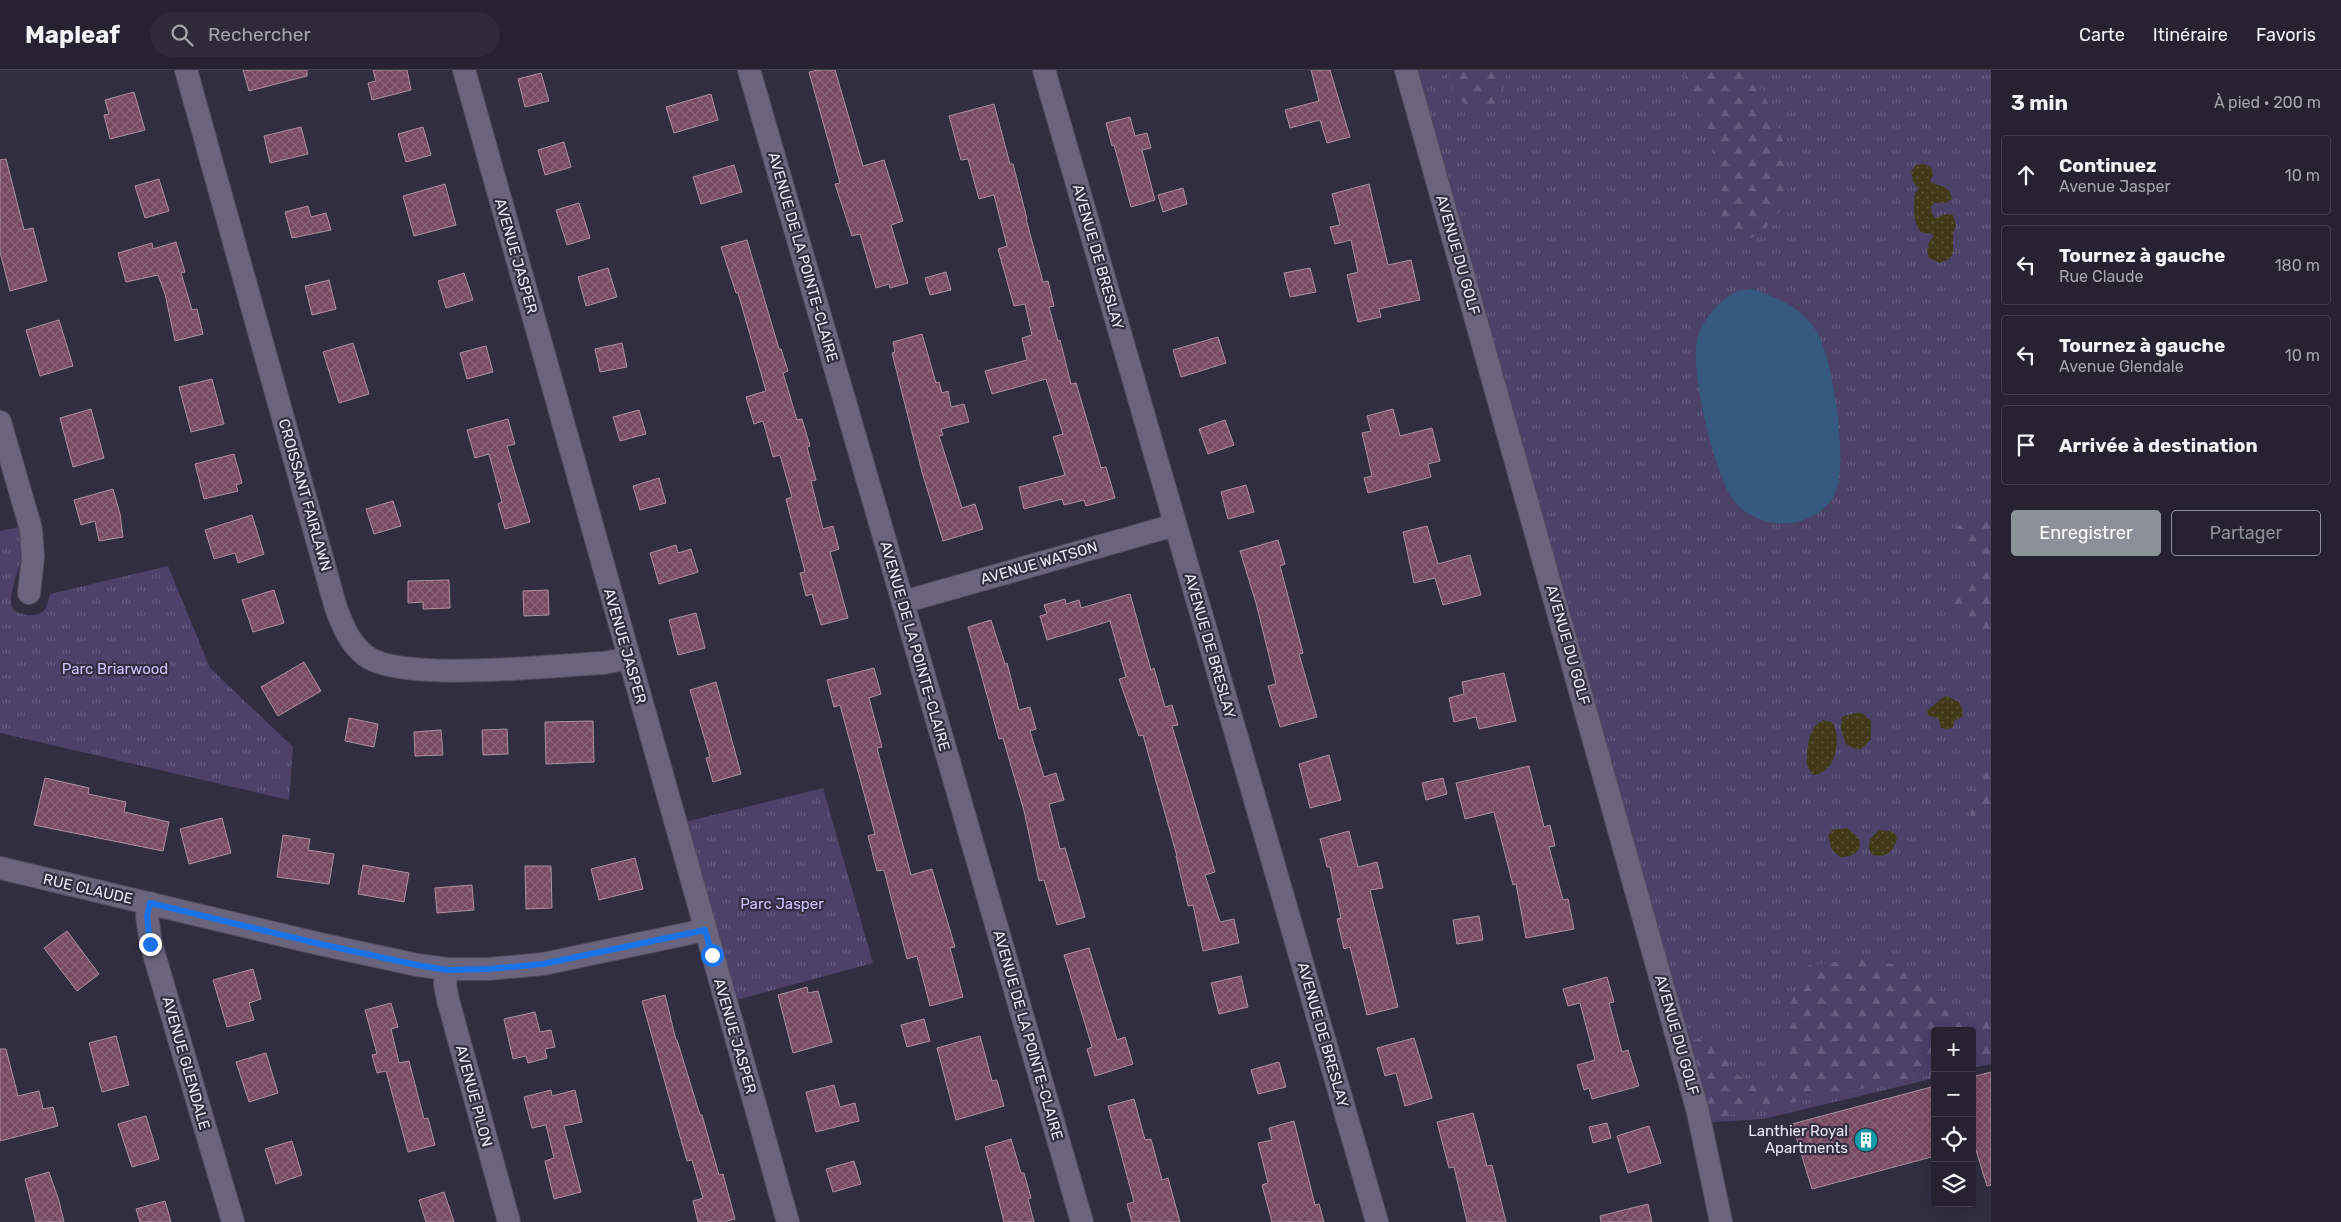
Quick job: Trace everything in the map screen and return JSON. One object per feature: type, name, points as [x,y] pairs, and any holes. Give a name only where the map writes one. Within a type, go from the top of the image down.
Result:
[{"type":"street","name":"CROISSANT FAIRLAWN","points":[[186,70],[334,598],[348,637],[366,656],[378,663],[415,670],[604,663],[628,658]]},
{"type":"street","name":"AVENUE JASPER","points":[[464,70],[788,1222]]},
{"type":"street","name":"AVENUE DE LA POINTE-CLAIRE","points":[[750,70],[1082,1222]]},
{"type":"street","name":"AVENUE DE BRESLAY","points":[[1044,70],[1377,1222]]},
{"type":"street","name":"AVENUE DU GOLF","points":[[1406,70],[1698,1112],[1721,1222]]},
{"type":"street","points":[[0,422],[31,529],[33,558],[30,593]]},
{"type":"street","name":"AVENUE WATSON","points":[[903,602],[1175,524]]},
{"type":"street","name":"RUE CLAUDE","points":[[0,868],[337,948],[447,970],[488,969],[543,964],[705,930]]},
{"type":"street","name":"AVENUE GLENDALE","points":[[150,903],[147,916],[150,944],[233,1222]]},
{"type":"street","name":"AVENUE PILON","points":[[447,970],[445,984],[448,1000],[509,1222]]},
{"type":"green space","points":[[1394,70],[1991,70],[1991,1064],[1976,1067],[1976,1027],[1931,1027],[1931,1079],[1763,1119],[1698,1123]]},
{"type":"green space","points":[[1447,70],[1507,70],[1502,96],[1493,113],[1467,108],[1451,87]]},
{"type":"green space","points":[[1682,70],[1754,70],[1783,141],[1789,199],[1763,232],[1748,239],[1730,231],[1722,217],[1722,177],[1690,83]]},
{"type":"green space","points":[[1991,513],[1991,635],[1987,632],[1965,628],[1952,614],[1950,598],[1972,575],[1973,560],[1963,550],[1957,527],[1977,514]]},
{"type":"green space","name":"Parc Briarwood","points":[[20,527],[22,554],[11,595],[11,603],[14,609],[21,614],[34,615],[42,613],[47,606],[50,594],[168,566],[210,668],[293,747],[289,800],[0,733],[0,531]]},
{"type":"green space","points":[[1991,759],[1991,813],[1971,816],[1971,799]]},
{"type":"green space","name":"Parc Jasper","points":[[823,788],[873,963],[736,1000],[685,822]]},
{"type":"green space","points":[[1869,958],[1899,966],[1937,985],[1942,1009],[1971,1017],[1991,1016],[1991,1063],[1976,1065],[1976,1027],[1931,1027],[1931,1075],[1705,1120],[1682,1042],[1717,1036],[1726,1059],[1735,1073],[1749,1079],[1775,1080],[1786,1057],[1788,1020],[1793,998],[1809,965]]},
{"type":"sand","points":[[1923,164],[1931,167],[1933,175],[1930,181],[1946,188],[1952,199],[1946,203],[1934,203],[1931,207],[1932,214],[1936,218],[1946,214],[1953,215],[1956,226],[1953,234],[1953,254],[1949,259],[1940,263],[1929,258],[1928,255],[1927,249],[1934,236],[1930,233],[1922,233],[1915,220],[1915,193],[1919,189],[1913,181],[1911,171],[1916,165]]},
{"type":"sand","points":[[1947,696],[1959,702],[1963,711],[1962,717],[1955,720],[1953,727],[1948,729],[1941,728],[1939,719],[1928,715],[1927,711]]},
{"type":"sand","points":[[1862,713],[1871,721],[1871,739],[1861,749],[1855,749],[1846,744],[1841,729],[1842,717]]},
{"type":"sand","points":[[1824,720],[1833,723],[1837,746],[1832,762],[1821,773],[1813,775],[1807,766],[1809,740],[1814,728]]},
{"type":"sand","points":[[1847,828],[1858,837],[1860,846],[1853,854],[1840,857],[1832,850],[1828,836],[1832,830]]},
{"type":"sand","points":[[1881,830],[1894,832],[1897,839],[1891,851],[1885,855],[1872,855],[1869,847],[1870,840],[1874,834]]},
{"type":"water","points":[[1752,289],[1789,304],[1811,324],[1823,345],[1833,385],[1837,408],[1840,454],[1840,474],[1837,488],[1830,502],[1825,507],[1801,521],[1775,523],[1763,520],[1741,508],[1732,498],[1711,444],[1700,397],[1696,355],[1697,340],[1702,326],[1722,301],[1736,292]]},
{"type":"building","points":[[243,70],[307,70],[307,76],[249,91]]},
{"type":"building","points":[[373,70],[407,70],[411,90],[372,100],[368,83],[376,81]]},
{"type":"building","points":[[835,70],[863,166],[884,160],[903,221],[891,225],[908,283],[890,288],[889,284],[876,288],[860,234],[852,236],[835,184],[840,183],[809,72]]},
{"type":"building","points":[[1311,70],[1330,70],[1350,137],[1327,143],[1320,120],[1290,128],[1285,110],[1319,101]]},
{"type":"building","points":[[541,73],[549,101],[525,107],[518,79]]},
{"type":"building","points":[[134,92],[145,130],[110,139],[104,115],[109,114],[105,100]]},
{"type":"building","points":[[711,94],[718,120],[674,133],[666,107]]},
{"type":"building","points":[[994,104],[1010,164],[1013,164],[1043,282],[1048,281],[1054,306],[1049,307],[1058,341],[1060,340],[1071,384],[1076,383],[1101,468],[1106,467],[1115,498],[1086,506],[1084,500],[1064,505],[1062,499],[1024,509],[1019,487],[1065,475],[1053,437],[1063,434],[1046,379],[992,394],[985,371],[1027,360],[1022,338],[1032,335],[1025,304],[1014,306],[998,249],[1007,246],[994,195],[979,199],[968,159],[961,160],[949,116]]},
{"type":"building","points":[[1130,117],[1135,136],[1147,133],[1151,148],[1142,150],[1155,200],[1131,207],[1106,123]]},
{"type":"building","points":[[301,127],[308,154],[270,163],[264,136]]},
{"type":"building","points":[[423,127],[431,155],[406,162],[398,134]]},
{"type":"building","points":[[564,142],[571,167],[545,175],[538,150]]},
{"type":"building","points":[[6,159],[24,230],[33,228],[47,281],[10,291],[0,252],[0,160]]},
{"type":"building","points":[[734,165],[742,192],[701,204],[693,177]]},
{"type":"building","points":[[159,179],[169,211],[145,218],[135,186]]},
{"type":"building","points":[[445,184],[456,225],[414,236],[403,196]]},
{"type":"building","points":[[1369,184],[1388,265],[1411,260],[1420,300],[1379,309],[1381,317],[1358,322],[1347,275],[1358,272],[1351,240],[1335,244],[1330,227],[1340,225],[1332,194]]},
{"type":"building","points":[[1183,188],[1187,204],[1163,212],[1158,195]]},
{"type":"building","points":[[579,203],[590,238],[567,245],[556,210]]},
{"type":"building","points":[[308,206],[311,217],[326,213],[331,230],[292,238],[285,212]]},
{"type":"building","points":[[747,240],[779,349],[781,349],[788,371],[783,373],[797,420],[802,419],[810,446],[807,447],[816,480],[811,481],[823,529],[833,526],[839,549],[830,552],[848,618],[821,625],[812,594],[806,596],[800,573],[805,572],[786,499],[792,497],[780,455],[773,457],[763,421],[754,424],[746,397],[766,391],[738,293],[736,293],[721,247]]},
{"type":"building","points":[[176,242],[185,272],[181,273],[192,310],[197,309],[203,334],[175,341],[165,294],[158,275],[126,282],[118,253],[152,243],[153,249]]},
{"type":"building","points":[[608,268],[617,297],[586,306],[578,277]]},
{"type":"building","points":[[1310,268],[1316,292],[1290,297],[1284,273]]},
{"type":"building","points":[[946,272],[951,290],[930,295],[925,278]]},
{"type":"building","points":[[464,273],[473,300],[446,308],[438,281]]},
{"type":"building","points":[[329,280],[336,309],[312,315],[305,286]]},
{"type":"building","points":[[59,320],[73,366],[40,376],[26,330]]},
{"type":"building","points":[[922,334],[936,383],[939,382],[942,393],[948,391],[951,407],[964,404],[969,422],[941,429],[943,435],[939,436],[962,508],[975,504],[983,529],[943,541],[922,472],[892,353],[895,352],[893,342]]},
{"type":"building","points":[[1218,337],[1226,363],[1181,377],[1173,350]]},
{"type":"building","points":[[353,343],[369,394],[339,403],[323,352]]},
{"type":"building","points":[[622,343],[627,367],[600,372],[595,349]]},
{"type":"building","points":[[486,346],[493,372],[467,379],[460,353]]},
{"type":"building","points":[[212,379],[224,424],[191,432],[179,387]]},
{"type":"building","points":[[91,409],[104,458],[73,467],[60,418]]},
{"type":"building","points":[[1393,409],[1400,436],[1432,428],[1440,461],[1428,464],[1431,477],[1368,493],[1364,478],[1372,476],[1362,433],[1371,431],[1367,416]]},
{"type":"building","points":[[639,410],[646,434],[620,441],[613,417]]},
{"type":"building","points":[[508,419],[515,444],[507,446],[530,522],[505,529],[498,504],[502,502],[489,454],[475,458],[467,430]]},
{"type":"building","points":[[1225,420],[1234,445],[1208,454],[1199,429]]},
{"type":"building","points":[[234,454],[242,483],[236,485],[238,491],[204,499],[195,464]]},
{"type":"building","points":[[659,478],[666,503],[640,510],[633,486]]},
{"type":"building","points":[[1246,485],[1254,512],[1228,519],[1221,492]]},
{"type":"building","points":[[113,489],[120,514],[123,537],[99,541],[95,521],[81,525],[74,500]]},
{"type":"building","points":[[393,501],[401,526],[374,534],[366,509]]},
{"type":"building","points":[[252,515],[264,554],[238,563],[235,553],[214,559],[205,530]]},
{"type":"building","points":[[1427,526],[1438,564],[1470,555],[1481,595],[1443,605],[1435,578],[1414,583],[1403,532]]},
{"type":"building","points":[[1278,540],[1285,564],[1280,566],[1303,653],[1299,654],[1317,717],[1280,727],[1268,686],[1276,684],[1256,603],[1240,551]]},
{"type":"building","points":[[676,545],[678,553],[691,549],[698,572],[659,584],[650,553]]},
{"type":"building","points":[[449,580],[450,608],[423,609],[423,602],[408,603],[408,581]]},
{"type":"building","points":[[274,590],[284,623],[253,632],[242,600]]},
{"type":"building","points":[[548,590],[549,615],[524,616],[523,591]]},
{"type":"building","points":[[1130,594],[1151,670],[1154,668],[1165,707],[1172,705],[1178,725],[1172,726],[1215,872],[1205,875],[1220,922],[1234,919],[1239,943],[1203,951],[1193,905],[1188,906],[1177,856],[1143,735],[1139,736],[1119,679],[1126,677],[1110,621],[1047,640],[1040,616],[1047,614],[1044,605],[1065,599],[1066,604],[1079,600],[1081,608]]},
{"type":"building","points":[[696,613],[705,648],[678,655],[669,620]]},
{"type":"building","points":[[991,620],[1005,664],[1007,663],[1019,710],[1030,707],[1036,729],[1030,731],[1044,777],[1056,773],[1064,800],[1049,804],[1060,849],[1065,848],[1085,917],[1057,925],[1044,880],[1039,881],[1024,811],[1003,738],[999,739],[968,627]]},
{"type":"building","points":[[304,662],[321,691],[278,716],[261,687]]},
{"type":"building","points":[[874,668],[881,694],[869,698],[882,747],[877,748],[911,875],[932,869],[955,947],[950,948],[963,997],[930,1006],[917,956],[907,959],[884,870],[877,871],[868,836],[875,834],[840,705],[834,707],[827,680]]},
{"type":"building","points":[[1504,673],[1516,721],[1479,729],[1476,717],[1454,722],[1449,698],[1464,694],[1462,682]]},
{"type":"building","points":[[716,682],[741,774],[713,782],[706,758],[710,757],[690,690]]},
{"type":"building","points":[[349,718],[378,724],[374,747],[345,741]]},
{"type":"building","points":[[593,721],[594,762],[546,764],[545,722]]},
{"type":"building","points":[[507,729],[508,754],[483,755],[482,730]]},
{"type":"building","points":[[441,730],[443,755],[415,756],[414,732]]},
{"type":"building","points":[[1329,755],[1341,800],[1310,808],[1299,764]]},
{"type":"building","points":[[1529,766],[1544,827],[1550,825],[1555,846],[1549,847],[1563,900],[1568,899],[1574,929],[1526,938],[1516,884],[1513,885],[1494,812],[1465,819],[1456,783]]},
{"type":"building","points":[[45,778],[89,788],[88,794],[126,802],[124,812],[169,822],[163,851],[34,825]]},
{"type":"building","points":[[1443,778],[1447,794],[1426,800],[1422,783]]},
{"type":"building","points":[[222,818],[231,853],[189,864],[180,829]]},
{"type":"building","points":[[1349,831],[1358,867],[1377,862],[1383,888],[1370,890],[1398,1007],[1367,1015],[1350,947],[1344,949],[1337,919],[1341,918],[1330,867],[1327,867],[1320,839]]},
{"type":"building","points":[[283,835],[310,839],[308,850],[334,854],[329,884],[277,877]]},
{"type":"building","points":[[635,858],[643,889],[599,900],[591,869]]},
{"type":"building","points":[[363,865],[409,873],[404,902],[358,894]]},
{"type":"building","points":[[525,866],[551,866],[552,908],[526,909]]},
{"type":"building","points":[[472,885],[474,910],[437,913],[435,888]]},
{"type":"building","points":[[1479,916],[1483,940],[1457,944],[1453,920]]},
{"type":"building","points":[[67,931],[99,974],[77,991],[44,948]]},
{"type":"building","points":[[1089,948],[1117,1040],[1125,1037],[1133,1064],[1095,1076],[1087,1049],[1092,1047],[1064,955]]},
{"type":"building","points":[[253,969],[261,999],[249,1003],[254,1020],[227,1027],[213,980]]},
{"type":"building","points":[[1241,976],[1248,1007],[1219,1014],[1211,983]]},
{"type":"building","points":[[1607,977],[1614,1002],[1609,1003],[1622,1052],[1628,1050],[1639,1086],[1592,1099],[1589,1088],[1584,1090],[1577,1065],[1595,1060],[1580,1003],[1568,1006],[1563,989]]},
{"type":"building","points":[[807,987],[808,993],[818,991],[832,1042],[793,1053],[778,995]]},
{"type":"building","points":[[665,995],[676,1040],[700,1115],[702,1115],[719,1175],[723,1174],[735,1219],[724,1222],[698,1222],[693,1201],[703,1198],[692,1160],[687,1161],[642,1001]]},
{"type":"building","points":[[391,1003],[398,1027],[391,1029],[399,1063],[409,1061],[424,1119],[428,1118],[435,1145],[408,1152],[386,1071],[377,1073],[372,1055],[377,1054],[365,1010]]},
{"type":"building","points":[[535,1012],[540,1032],[551,1030],[555,1047],[545,1049],[547,1058],[528,1063],[526,1056],[513,1059],[504,1019]]},
{"type":"building","points":[[924,1019],[930,1041],[907,1047],[901,1025]]},
{"type":"building","points":[[116,1036],[129,1085],[102,1092],[89,1043]]},
{"type":"building","points":[[980,1036],[992,1081],[997,1080],[1004,1106],[956,1120],[937,1048]]},
{"type":"building","points":[[1414,1038],[1432,1098],[1405,1106],[1396,1073],[1385,1076],[1377,1048]]},
{"type":"building","points":[[0,1049],[6,1049],[18,1096],[39,1091],[43,1109],[53,1107],[58,1126],[0,1141]]},
{"type":"building","points":[[266,1053],[278,1093],[249,1102],[236,1062]]},
{"type":"building","points":[[1279,1062],[1286,1087],[1258,1094],[1251,1070]]},
{"type":"building","points":[[1991,1072],[1991,1185],[1987,1186],[1976,1150],[1976,1076]]},
{"type":"building","points":[[834,1085],[840,1107],[855,1103],[859,1121],[816,1132],[806,1092]]},
{"type":"building","name":"Lanthier Royal Apartments","points":[[1931,1087],[1931,1157],[1812,1189],[1792,1124]]},
{"type":"building","points":[[551,1090],[552,1096],[575,1090],[582,1122],[564,1126],[581,1192],[554,1199],[545,1161],[554,1158],[546,1125],[532,1128],[524,1097]]},
{"type":"building","points":[[1134,1099],[1145,1140],[1151,1139],[1162,1180],[1168,1178],[1180,1222],[1132,1222],[1127,1204],[1134,1202],[1108,1106]]},
{"type":"building","points":[[1473,1113],[1487,1166],[1492,1165],[1506,1222],[1467,1222],[1454,1167],[1449,1168],[1437,1122]]},
{"type":"building","points":[[146,1116],[159,1159],[132,1167],[118,1124]]},
{"type":"building","points":[[1294,1121],[1315,1205],[1319,1204],[1324,1222],[1272,1222],[1262,1185],[1268,1183],[1258,1143],[1272,1140],[1269,1128]]},
{"type":"building","points":[[1607,1123],[1611,1138],[1593,1143],[1589,1127]]},
{"type":"building","points":[[1649,1126],[1661,1163],[1628,1173],[1617,1136]]},
{"type":"building","points":[[1011,1139],[1031,1198],[1028,1199],[1034,1222],[1004,1222],[985,1147]]},
{"type":"building","points":[[292,1141],[302,1175],[276,1184],[265,1149]]},
{"type":"building","points":[[854,1161],[861,1184],[833,1192],[826,1169]]},
{"type":"building","points":[[49,1172],[64,1222],[36,1222],[25,1179]]},
{"type":"building","points":[[444,1192],[454,1222],[426,1222],[419,1200]]},
{"type":"building","points":[[165,1201],[171,1222],[140,1222],[136,1209]]},
{"type":"building","points":[[1648,1204],[1652,1222],[1601,1222],[1600,1216]]},
{"type":"place","name":"Lanthier Royal Apartments","points":[[1866,1140]]},
{"type":"route","points":[[150,944],[147,916],[150,903],[320,944],[447,970],[488,969],[543,964],[705,930],[712,955]]}]
